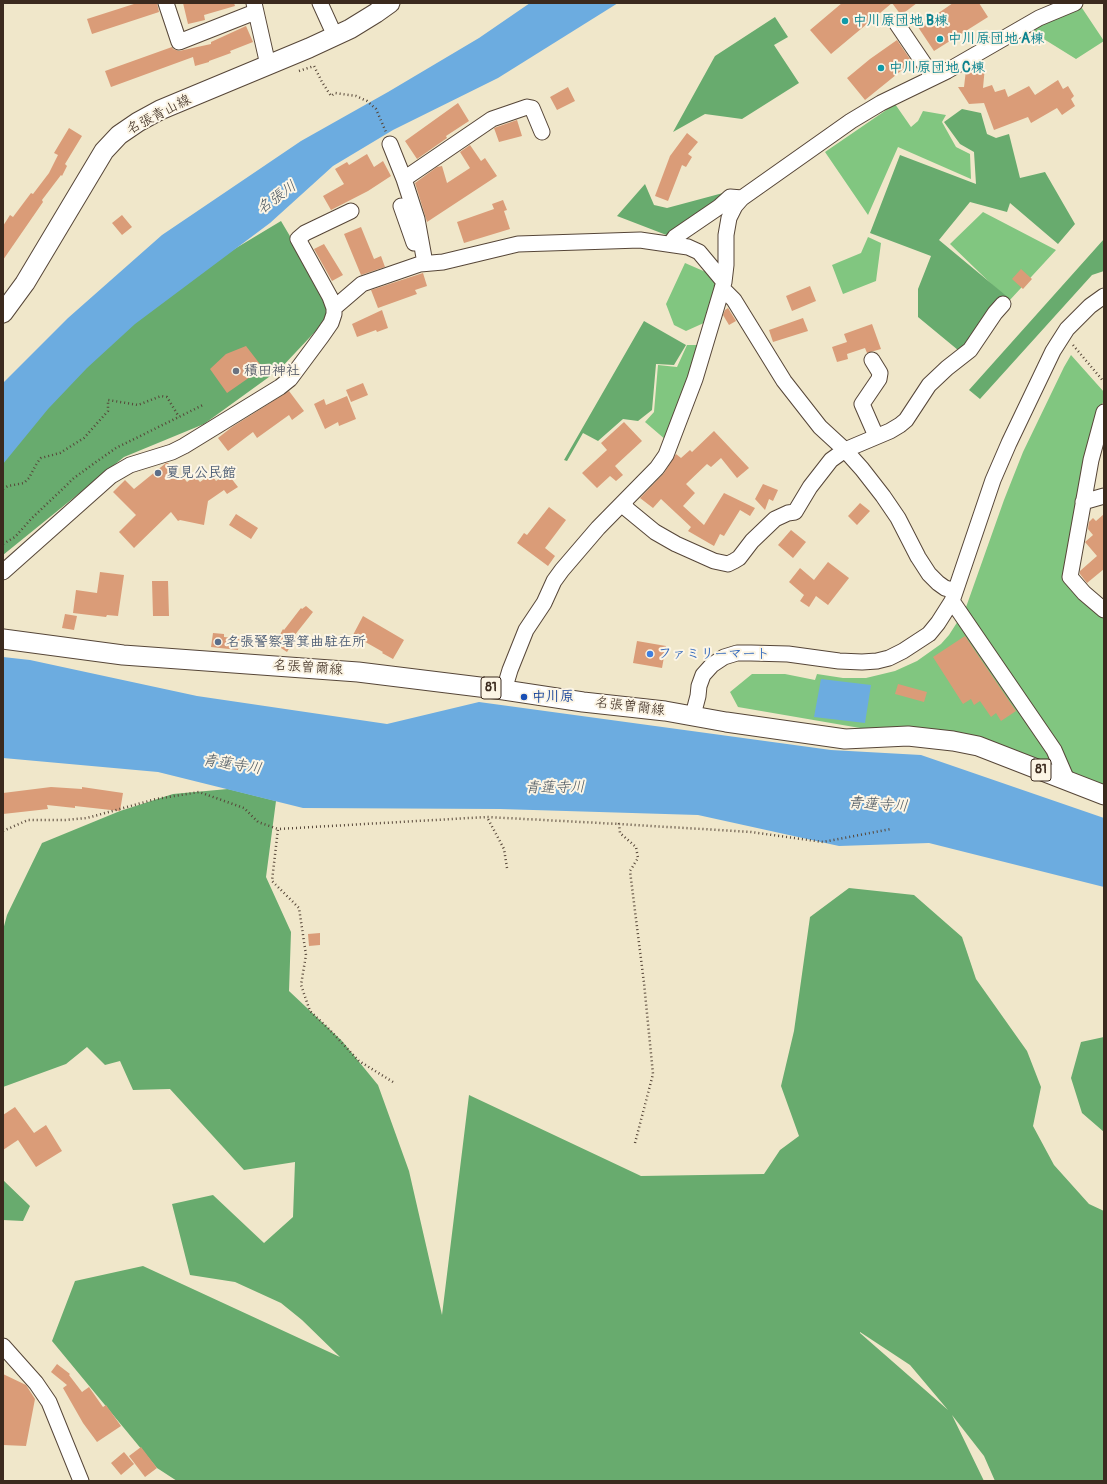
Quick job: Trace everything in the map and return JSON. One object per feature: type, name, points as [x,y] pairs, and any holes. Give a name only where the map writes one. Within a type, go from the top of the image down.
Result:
[{"type":"main road","name":"名張青山線","points":[[3,313],[25,283],[104,151],[119,136],[138,122],[160,110],[335,36],[376,14],[390,3]]},
{"type":"main road","name":"名張曽爾線","points":[[3,639],[123,655],[358,672],[693,715],[726,722],[845,739],[908,736],[953,741],[978,746],[1104,795]]},
{"type":"street","points":[[166,3],[180,42],[254,8],[268,65]]},
{"type":"street","points":[[320,3],[335,36]]},
{"type":"street","points":[[504,690],[510,670],[526,630],[544,603],[554,581],[598,528],[657,468],[666,455],[695,379],[723,285],[726,265],[726,235],[729,218],[735,206],[742,198],[851,121],[881,103],[933,77],[1039,18],[1075,3]]},
{"type":"street","points":[[897,24],[933,77]]},
{"type":"street","points":[[404,179],[492,119],[527,107],[532,108],[542,132]]},
{"type":"street","points":[[390,144],[404,179],[417,219],[422,264]]},
{"type":"street","points":[[670,244],[675,237],[719,207],[730,197],[742,198]]},
{"type":"street","points":[[400,206],[422,264]]},
{"type":"street","points":[[3,572],[111,476],[130,466],[172,452],[184,446],[280,387],[290,379],[331,323],[334,314],[334,308],[330,297],[298,239],[305,233],[351,211]]},
{"type":"street","points":[[334,308],[362,284],[422,264],[443,262],[518,244],[640,240],[688,247],[699,252],[738,306],[784,381],[820,427],[845,450],[862,470],[898,518],[918,557],[929,574],[954,596],[1054,750],[1067,780]]},
{"type":"street","points":[[693,715],[699,686],[703,675],[712,665],[724,657],[737,653],[752,653],[788,654],[839,662],[877,661],[889,658],[903,651],[929,634],[938,623],[954,596],[993,480],[1053,351],[1067,329],[1090,306],[1104,296]]},
{"type":"street","points":[[624,502],[627,509],[660,535],[700,556],[728,564],[739,558],[752,541],[775,519],[788,513],[795,512],[810,487],[831,460],[845,450],[900,425],[906,420],[929,385],[947,368],[970,350],[995,313],[1003,304]]},
{"type":"street","points":[[872,360],[880,373],[879,379],[862,404],[876,436]]},
{"type":"street","points":[[1101,603],[1084,593],[1070,577],[1091,460],[1104,412]]},
{"type":"street","points":[[1083,502],[1104,496]]},
{"type":"street","points":[[3,1346],[36,1383],[49,1402],[81,1481]]},
{"type":"path","points":[[293,73],[314,66],[331,96],[335,93],[356,96],[367,101],[379,115],[390,144]]},
{"type":"path","points":[[1071,343],[1104,382]]},
{"type":"path","points":[[3,489],[8,486],[24,483],[29,478],[41,458],[60,453],[84,438],[108,411],[108,400],[138,405],[161,396],[167,397],[179,417]]},
{"type":"path","points":[[3,831],[28,820],[65,820],[87,818],[156,799],[199,792],[244,808],[258,822],[278,829],[487,817],[751,832],[823,842],[891,829]]},
{"type":"path","points":[[487,817],[504,849],[507,868]]},
{"type":"path","points":[[619,824],[620,833],[636,847],[638,858],[630,870],[644,983],[653,1074],[635,1143]]},
{"type":"path","points":[[278,829],[272,881],[299,908],[306,955],[301,985],[310,1011],[359,1061],[393,1082]]},
{"type":"green space","points":[[1082,8],[1104,41],[1076,59],[1026,28]]},
{"type":"green space","points":[[775,17],[788,37],[774,45],[799,83],[742,119],[705,114],[673,132],[715,56]]},
{"type":"green space","points":[[895,104],[911,127],[918,121],[923,111],[946,115],[942,122],[956,147],[970,154],[971,179],[898,147],[868,215],[825,152]]},
{"type":"green space","points":[[962,109],[981,113],[987,134],[996,138],[1009,134],[1020,178],[1045,172],[1075,224],[1058,244],[1010,203],[1007,212],[970,202],[939,240],[1010,299],[964,355],[918,317],[918,289],[931,256],[870,233],[900,155],[976,184],[974,152],[960,144],[944,122]]},
{"type":"green space","points":[[645,184],[654,205],[667,208],[723,193],[724,198],[669,236],[617,216]]},
{"type":"green space","points":[[983,212],[1056,250],[1009,301],[950,244]]},
{"type":"green space","points":[[281,221],[326,297],[327,319],[280,369],[204,424],[124,457],[3,555],[3,434],[133,310]]},
{"type":"green space","points":[[868,237],[881,243],[876,281],[843,294],[832,265],[861,253]]},
{"type":"green space","points":[[1104,239],[1104,271],[1092,275],[980,399],[969,390]]},
{"type":"green space","points":[[685,263],[724,280],[706,322],[686,331],[674,325],[666,304]]},
{"type":"green space","points":[[644,321],[686,345],[674,365],[656,364],[652,410],[638,421],[623,419],[598,441],[583,433],[567,461],[564,460]]},
{"type":"green space","points":[[687,345],[701,345],[666,440],[645,422],[654,412],[658,365],[677,367]]},
{"type":"green space","points":[[1071,355],[1104,392],[1104,401],[1099,408],[1078,495],[1063,580],[1079,597],[1104,619],[1104,785],[934,730],[860,728],[738,707],[730,692],[752,674],[785,674],[815,680],[817,674],[843,678],[866,678],[895,671],[917,661],[941,644],[949,635],[965,610],[1004,500],[1023,452]]},
{"type":"green space","points":[[228,789],[276,801],[266,877],[291,932],[289,991],[342,1041],[378,1085],[409,1171],[442,1315],[469,1095],[641,1176],[764,1174],[780,1150],[799,1136],[781,1086],[794,1031],[810,917],[849,888],[914,895],[962,937],[976,979],[1027,1051],[1041,1087],[1033,1126],[1054,1165],[1089,1204],[1104,1211],[1104,1481],[995,1481],[984,1456],[952,1415],[984,1481],[177,1481],[157,1468],[52,1341],[75,1281],[143,1266],[340,1357],[302,1320],[281,1303],[235,1282],[190,1275],[172,1204],[213,1195],[264,1243],[293,1217],[295,1162],[244,1170],[170,1089],[133,1090],[120,1061],[105,1065],[87,1047],[66,1064],[3,1087],[3,930],[7,915],[42,843],[120,811],[173,794]],"holes":[[[860,1332],[910,1365],[948,1410]]]},
{"type":"green space","points":[[1104,1037],[1104,1132],[1082,1113],[1071,1078],[1081,1042]]},
{"type":"green space","points":[[3,1180],[30,1206],[23,1221],[3,1220]]},
{"type":"water","name":"名張川","points":[[530,3],[618,3],[498,78],[393,130],[333,166],[270,223],[135,324],[87,368],[48,409],[3,464],[3,383],[68,318],[162,235],[301,141],[479,38]]},
{"type":"water","name":"青蓮寺川","points":[[3,657],[30,660],[197,696],[387,724],[479,702],[831,750],[921,755],[1104,818],[1104,887],[929,843],[839,846],[698,815],[500,809],[303,808],[158,772],[3,758]]},
{"type":"water","points":[[821,679],[871,685],[865,723],[814,717]]},
{"type":"building","points":[[137,3],[157,3],[159,12],[92,34],[87,19]]},
{"type":"building","points":[[183,3],[234,3],[235,6],[204,15],[205,20],[188,24]]},
{"type":"building","name":"中川原団地 B棟","points":[[842,3],[892,3],[831,54],[810,30]]},
{"type":"building","points":[[892,3],[917,3],[901,15]]},
{"type":"building","name":"中川原団地 A棟","points":[[953,3],[979,3],[988,17],[934,51],[918,27]]},
{"type":"building","points":[[246,26],[253,42],[230,51],[231,53],[195,66],[193,57],[111,87],[105,71],[172,47],[173,49],[179,51],[211,44],[211,42]]},
{"type":"building","name":"中川原団地 C棟","points":[[897,40],[912,62],[865,100],[847,78],[870,59]]},
{"type":"building","points":[[976,65],[985,66],[983,88],[992,85],[995,92],[1005,89],[1008,97],[1029,86],[1035,95],[1058,80],[1063,89],[1068,86],[1074,96],[1071,99],[1075,106],[1062,115],[1057,108],[1031,123],[1028,117],[994,130],[984,103],[969,104],[958,87],[964,87],[966,70]]},
{"type":"building","points":[[568,87],[575,101],[557,110],[550,97]]},
{"type":"building","points":[[458,103],[469,121],[446,136],[447,138],[417,159],[405,141]]},
{"type":"building","points":[[517,120],[522,136],[499,142],[494,128]]},
{"type":"building","points":[[69,128],[82,136],[65,164],[67,166],[62,176],[61,175],[42,200],[43,202],[3,260],[3,226],[10,215],[13,217],[31,193],[33,194],[49,173],[58,155],[54,153]]},
{"type":"building","points":[[687,133],[698,142],[688,154],[692,157],[686,167],[682,165],[668,201],[655,196],[670,156]]},
{"type":"building","points":[[470,145],[481,161],[485,158],[497,176],[427,222],[415,183],[437,167],[442,166],[447,183],[470,168],[460,152]]},
{"type":"building","points":[[367,154],[374,167],[383,161],[391,176],[368,191],[331,210],[323,196],[344,184],[335,169],[347,162],[349,165]]},
{"type":"building","points":[[503,200],[507,210],[504,211],[510,229],[464,243],[457,222],[494,209],[492,204]]},
{"type":"building","points":[[122,215],[132,227],[122,235],[112,223]]},
{"type":"building","points":[[361,227],[374,259],[381,256],[385,267],[361,275],[344,234]]},
{"type":"building","points":[[324,244],[343,275],[332,281],[314,249]]},
{"type":"building","points":[[1021,269],[1032,279],[1023,289],[1012,279]]},
{"type":"building","points":[[423,273],[427,286],[415,290],[417,294],[378,308],[371,290]]},
{"type":"building","points":[[810,286],[816,301],[792,311],[786,296]]},
{"type":"building","points":[[728,308],[736,321],[729,325],[723,315],[725,310]]},
{"type":"building","points":[[382,310],[388,328],[377,332],[376,330],[357,337],[352,324]]},
{"type":"building","points":[[803,318],[808,331],[773,342],[769,330]]},
{"type":"building","points":[[872,324],[881,349],[867,353],[865,348],[847,354],[848,359],[837,362],[832,347],[847,342],[844,334]]},
{"type":"building","points":[[246,346],[263,368],[227,393],[210,369],[226,354]]},
{"type":"building","points":[[363,383],[368,395],[351,402],[346,390]]},
{"type":"building","points":[[289,391],[304,411],[292,420],[289,415],[257,438],[253,432],[228,451],[218,438],[232,427]]},
{"type":"building","points":[[347,396],[356,419],[339,426],[338,422],[325,429],[314,404],[324,399],[326,405]]},
{"type":"building","points":[[624,422],[642,441],[615,466],[623,475],[616,481],[610,476],[597,488],[582,473],[607,450],[601,443]]},
{"type":"building","points":[[714,431],[749,468],[737,478],[721,458],[711,467],[707,464],[686,484],[695,493],[683,506],[704,525],[724,493],[755,508],[750,516],[740,510],[724,536],[720,534],[714,546],[688,531],[691,527],[661,499],[653,508],[640,498],[664,473],[676,454],[681,458],[690,450],[692,452]]},
{"type":"building","points":[[166,463],[168,463],[181,479],[183,477],[187,482],[195,476],[200,482],[211,474],[216,481],[227,473],[238,487],[227,494],[224,490],[208,501],[204,525],[180,520],[178,521],[171,512],[134,548],[119,532],[136,515],[113,492],[125,480],[134,489]]},
{"type":"building","points":[[763,484],[778,490],[773,501],[769,499],[765,510],[755,499]]},
{"type":"building","points":[[860,503],[870,511],[857,525],[848,516]]},
{"type":"building","points":[[549,507],[566,520],[545,548],[555,556],[548,566],[517,543],[524,533],[527,535]]},
{"type":"building","points":[[236,514],[258,528],[251,539],[229,525]]},
{"type":"building","points":[[1104,514],[1104,569],[1087,583],[1080,574],[1080,571],[1097,556],[1085,542],[1093,535],[1088,529],[1089,522],[1093,518],[1096,521]]},
{"type":"building","points":[[791,530],[806,542],[793,558],[778,545]]},
{"type":"building","points":[[828,562],[849,578],[828,605],[816,596],[809,607],[800,601],[804,595],[789,582],[800,568],[814,580]]},
{"type":"building","points":[[100,572],[124,575],[118,616],[107,615],[106,617],[73,613],[76,590],[97,593]]},
{"type":"building","points":[[152,581],[168,581],[169,616],[153,616]]},
{"type":"building","points":[[306,606],[313,612],[294,636],[296,637],[287,652],[275,644],[283,629],[284,630],[301,608],[302,609]]},
{"type":"building","points":[[65,614],[77,616],[74,630],[62,628]]},
{"type":"building","points":[[363,616],[404,640],[393,659],[353,635]]},
{"type":"building","points":[[213,633],[224,634],[224,637],[240,639],[238,650],[211,647]]},
{"type":"building","points":[[965,636],[1016,711],[1001,721],[996,713],[991,717],[980,701],[974,705],[971,699],[963,704],[933,657]]},
{"type":"building","name":"ファミリーマート","points":[[637,641],[666,646],[662,668],[633,663]]},
{"type":"building","points":[[898,684],[927,692],[924,702],[895,694]]},
{"type":"building","points":[[51,787],[82,789],[82,787],[123,793],[120,811],[75,806],[75,808],[47,805],[48,809],[3,814],[3,793]]},
{"type":"building","points":[[320,933],[320,945],[309,946],[308,934]]},
{"type":"building","points":[[15,1107],[34,1133],[46,1125],[62,1151],[36,1167],[18,1140],[3,1150],[3,1115]]},
{"type":"building","points":[[57,1364],[70,1374],[69,1375],[82,1392],[89,1387],[103,1407],[106,1405],[121,1426],[97,1442],[83,1423],[63,1388],[67,1385],[51,1372]]},
{"type":"building","points":[[3,1374],[26,1385],[35,1399],[26,1446],[3,1445]]},
{"type":"building","points":[[141,1447],[157,1468],[145,1477],[129,1456]]},
{"type":"building","points":[[124,1452],[134,1464],[121,1475],[111,1463]]},
{"type":"place","name":"中川原団地 B棟","points":[[845,21]]},
{"type":"place","name":"中川原団地 A棟","points":[[940,39]]},
{"type":"place","name":"中川原団地 C棟","points":[[881,68]]},
{"type":"place","name":"積田神社","points":[[236,371]]},
{"type":"place","name":"夏見公民館","points":[[158,473]]},
{"type":"place","name":"名張警察署箕曲駐在所","points":[[218,642]]},
{"type":"place","name":"ファミリーマート","points":[[650,654]]},
{"type":"place","name":"中川原","points":[[524,697]]}]
